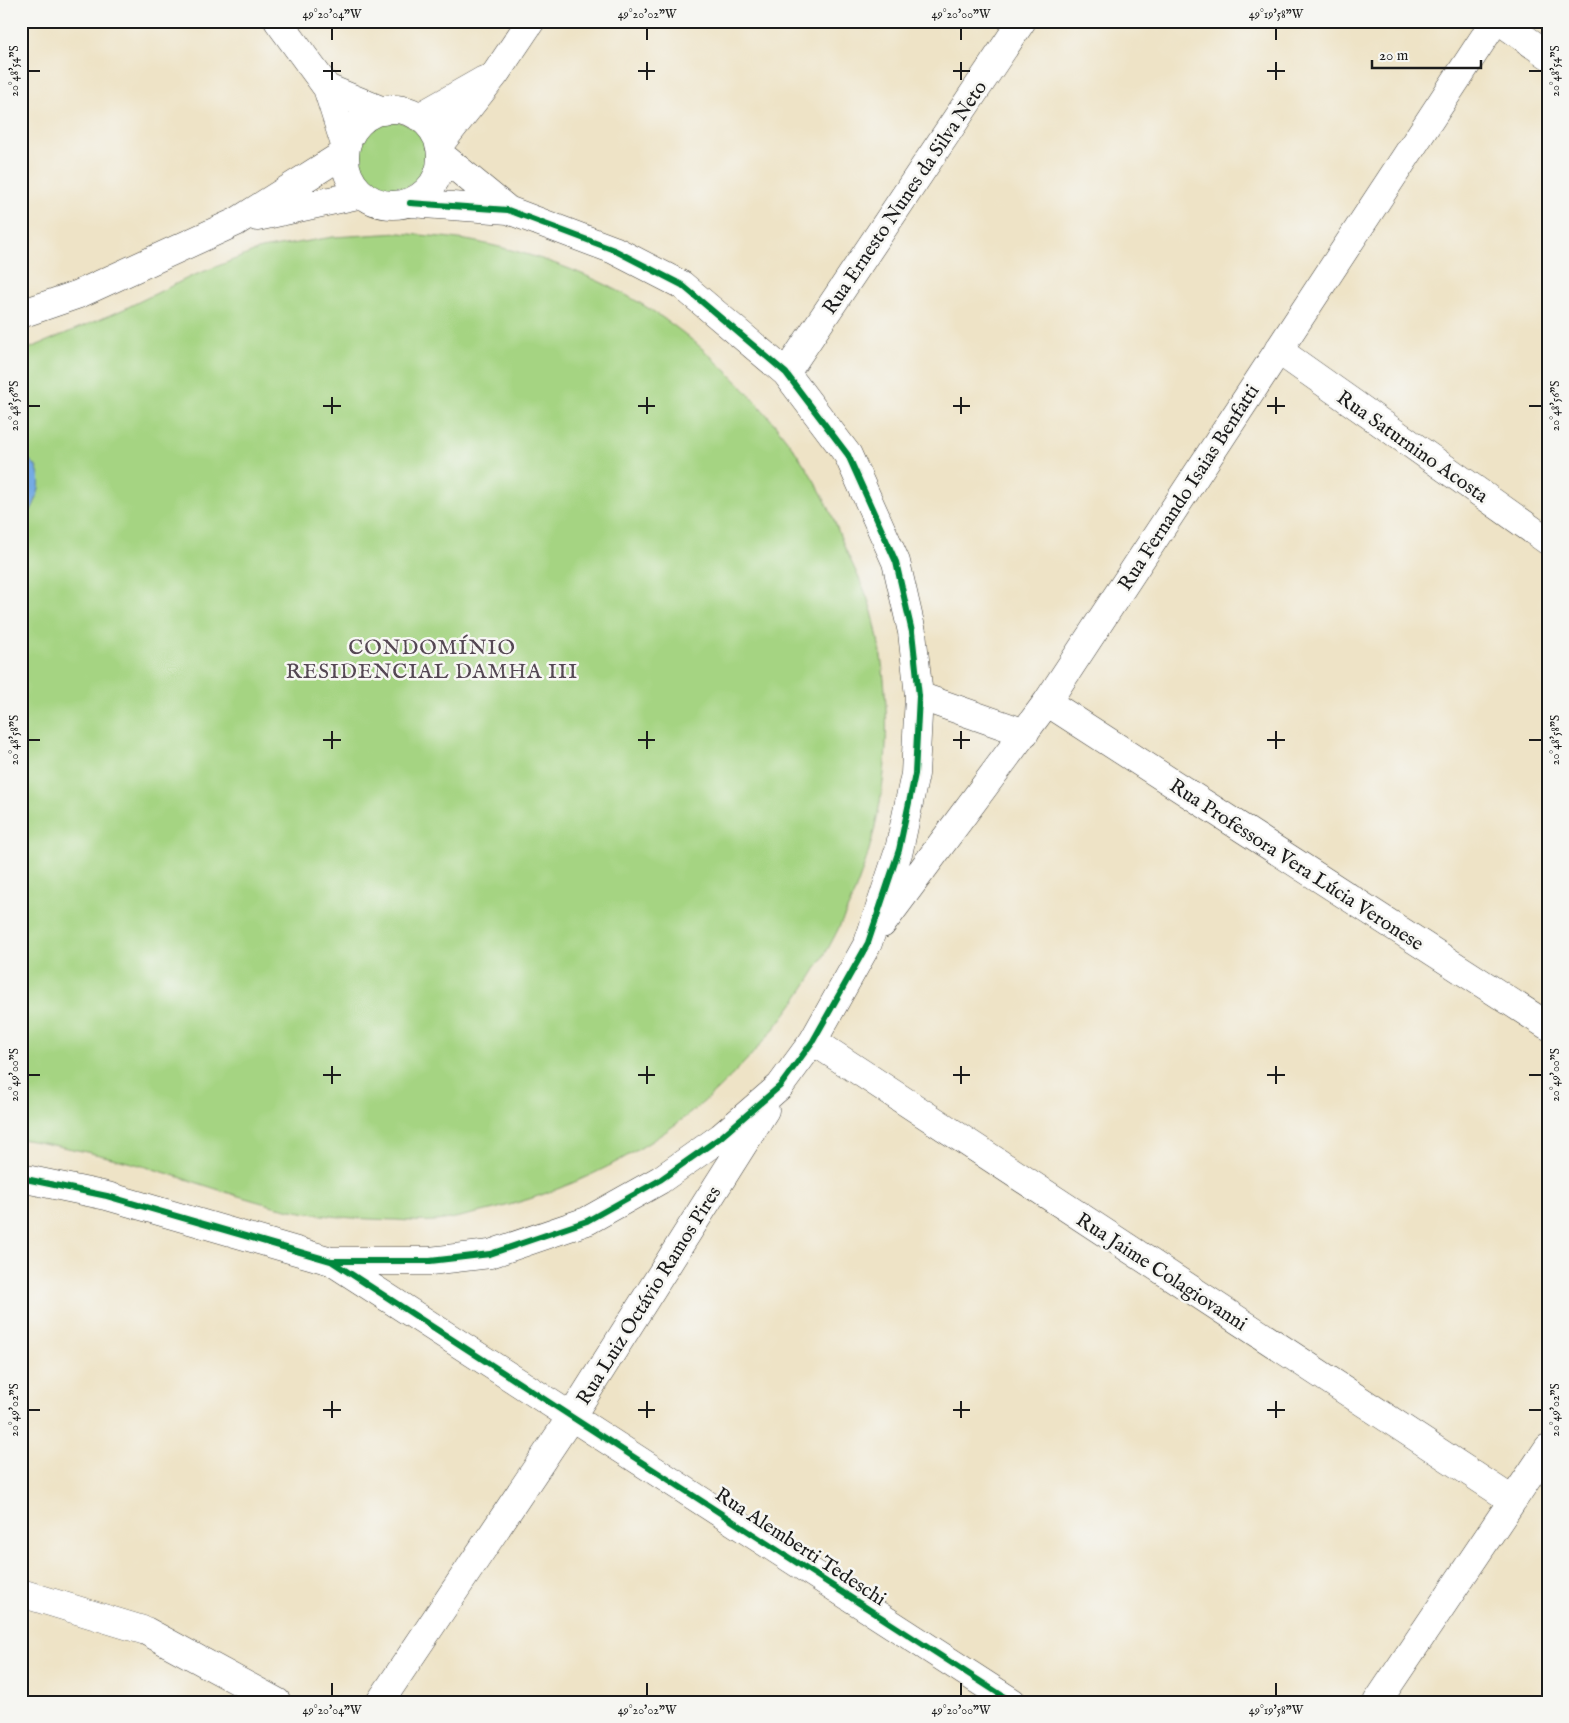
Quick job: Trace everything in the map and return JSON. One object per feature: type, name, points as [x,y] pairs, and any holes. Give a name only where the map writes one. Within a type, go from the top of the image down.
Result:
[{"type":"street","points":[[278,21],[327,88],[345,149]]},
{"type":"street","points":[[440,150],[531,21]]},
{"type":"street","name":"Rua Ernesto Nunes da Silva Neto","points":[[786,373],[1022,21]]},
{"type":"street","name":"Rua Fernando Isaias Benfatti","points":[[868,943],[1047,702],[1495,21]]},
{"type":"street","points":[[1500,21],[1548,55]]},
{"type":"street","points":[[419,117],[496,73]]},
{"type":"street","points":[[327,88],[383,110],[405,110],[419,117],[430,127],[440,150],[440,170],[433,184],[423,195],[410,203]]},
{"type":"street","points":[[21,1178],[107,1196],[331,1261],[430,1261],[490,1254],[587,1221],[660,1180],[722,1137],[780,1086],[813,1041],[868,943],[899,850],[915,774],[919,696],[912,632],[896,562],[848,455],[786,373],[682,285],[614,250],[508,210],[410,203],[395,206],[380,204],[362,194],[347,174],[344,160],[345,149],[352,131],[362,120],[383,110]]},
{"type":"street","points":[[21,314],[79,294],[236,222],[345,149]]},
{"type":"street","points":[[440,150],[508,210]]},
{"type":"street","points":[[236,222],[362,194]]},
{"type":"street","name":"Rua Saturnino Acosta","points":[[1278,350],[1548,541]]},
{"type":"street","points":[[919,696],[1024,733]]},
{"type":"street","name":"Rua Professora Vera Lúcia Veronese","points":[[1047,702],[1548,1026]]},
{"type":"street","name":"Rua Jaime Colagiovanni","points":[[813,1041],[1512,1500]]},
{"type":"street","name":"Rua Luiz Octávio Ramos Pires","points":[[380,1702],[571,1417],[780,1086]]},
{"type":"street","name":"Rua Alemberti Tedeschi","points":[[331,1261],[1012,1702]]},
{"type":"street","points":[[1377,1702],[1548,1448]]},
{"type":"street","points":[[21,1593],[146,1631],[277,1702]]},
{"type":"green space","points":[[385,121],[399,121],[412,127],[421,136],[427,149],[425,169],[417,181],[399,191],[385,191],[372,185],[363,176],[357,163],[357,149],[363,136],[372,127]]},
{"type":"green space","points":[[400,233],[449,238],[501,247],[574,271],[620,292],[663,318],[686,335],[733,377],[777,427],[813,479],[827,504],[872,611],[885,687],[886,752],[878,815],[861,876],[836,934],[804,989],[764,1041],[718,1089],[693,1111],[666,1132],[638,1150],[578,1181],[515,1204],[458,1217],[430,1221],[344,1217],[291,1210],[120,1160],[21,1139],[21,352],[122,310],[190,277],[261,249],[333,237]]},
{"type":"water","points":[[21,455],[35,465],[40,480],[34,505],[21,525]]},
{"type":"cycle path","points":[[331,1261],[430,1261],[490,1254],[587,1221],[660,1180],[721,1137],[780,1086],[813,1041],[868,943],[899,850],[915,774],[919,696],[912,632],[896,562],[848,455],[786,373],[682,285],[614,250],[508,210],[410,203]]},
{"type":"cycle path","points":[[21,1178],[107,1196],[331,1261],[1012,1702]]},
{"type":"district","name":"CONDOMÍNIO RESIDENCIAL DAMHA III","points":[[432,659]]}]
